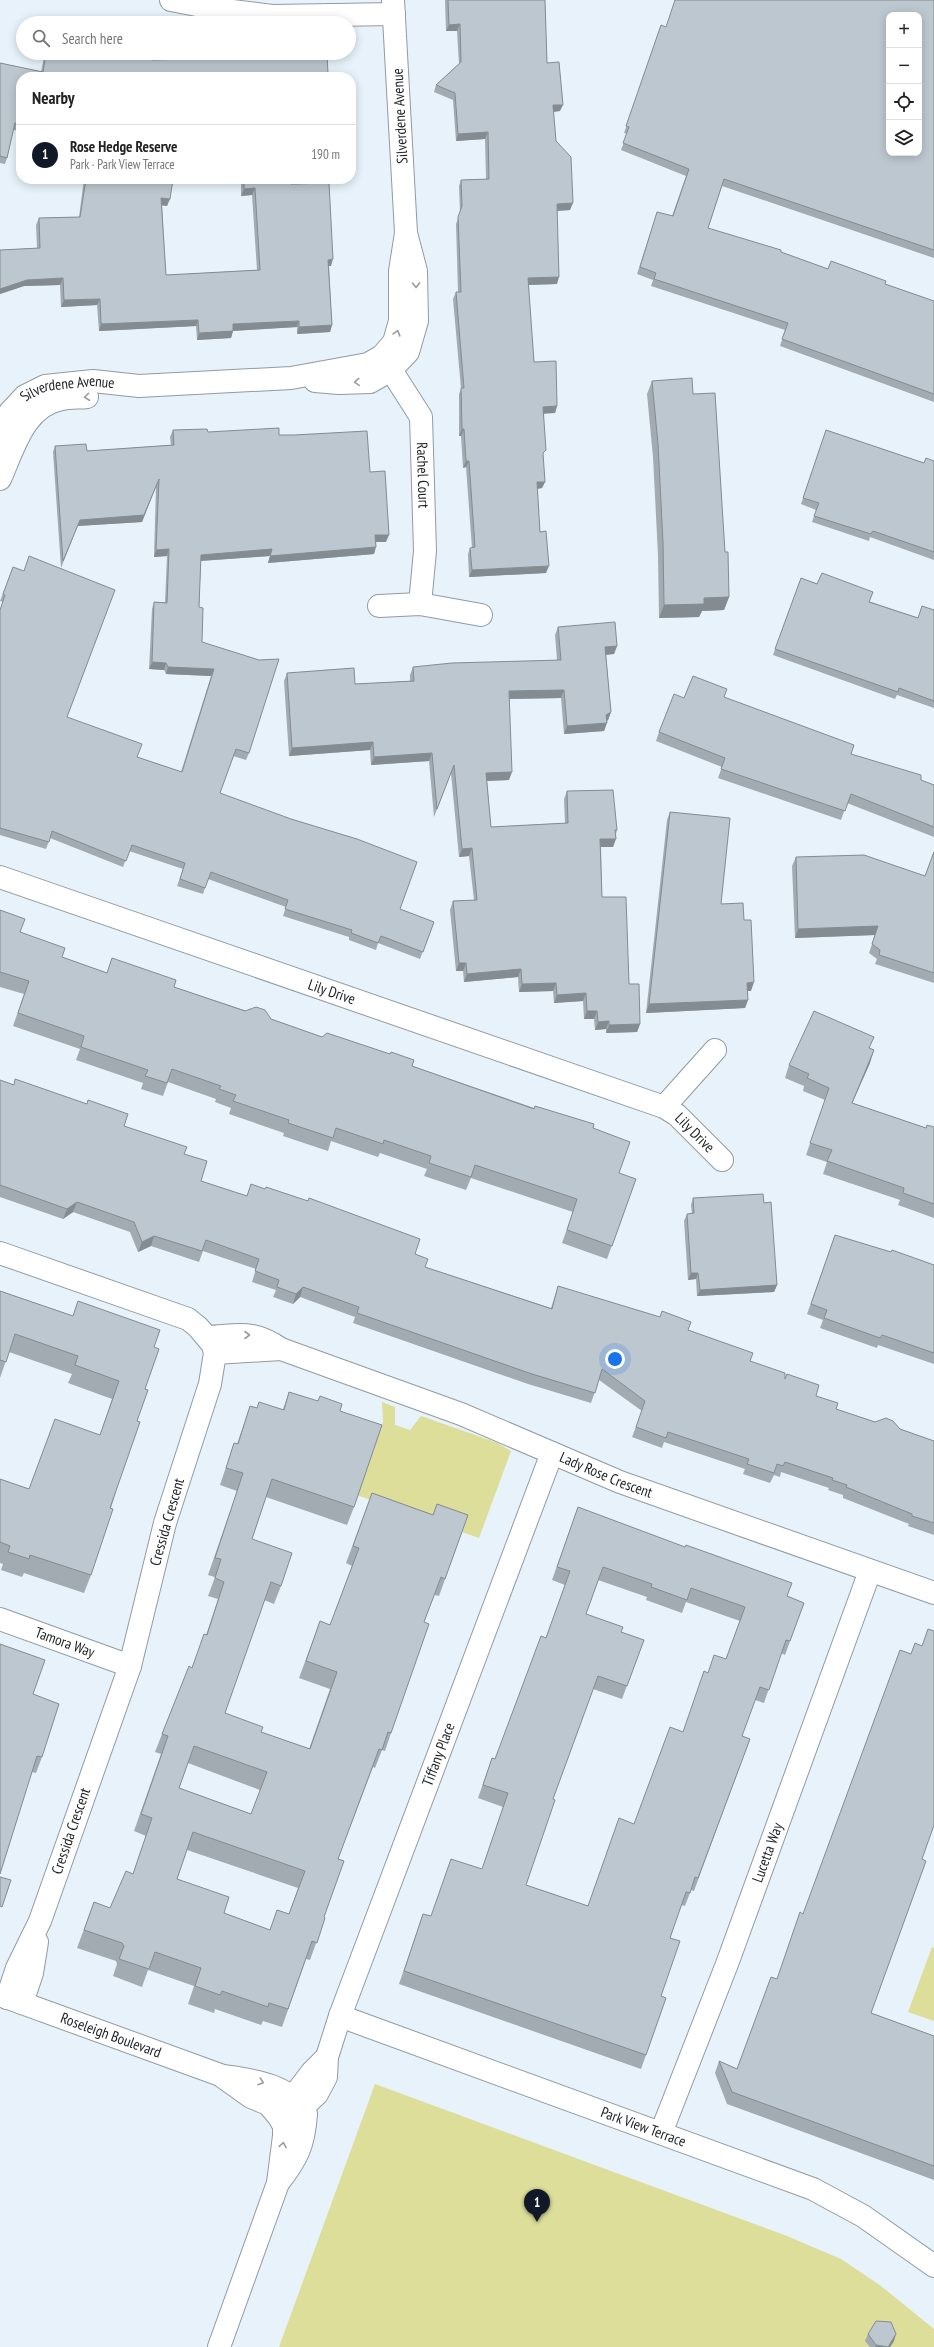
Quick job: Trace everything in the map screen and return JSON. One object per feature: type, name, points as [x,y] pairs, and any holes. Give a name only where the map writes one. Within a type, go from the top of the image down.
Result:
[{"type":"street","points":[[171,0],[217,9],[272,16],[393,7]]},
{"type":"street","name":"Silverdene Avenue","points":[[0,440],[10,412],[25,396],[46,386],[93,381],[139,386],[291,378],[339,383],[370,382],[387,363],[408,352],[417,321],[416,271],[406,233],[393,7]]},
{"type":"street","name":"Rachel Court","points":[[387,363],[421,417],[425,551],[420,604]]},
{"type":"street","name":"Silverdene Avenue","points":[[0,479],[26,422],[40,407],[61,399],[90,397],[139,386]]},
{"type":"street","points":[[379,606],[420,604],[480,615]]},
{"type":"street","name":"Lily Drive","points":[[0,877],[664,1108],[677,1115],[722,1160]]},
{"type":"street","name":"Lily Drive","points":[[664,1108],[715,1050]]},
{"type":"street","points":[[0,1253],[188,1319],[212,1346]]},
{"type":"street","name":"Lady Rose Crescent","points":[[212,1346],[254,1335],[266,1339],[281,1349],[461,1414],[620,1482],[934,1593]]},
{"type":"street","name":"Cressida Crescent","points":[[10,1998],[17,1968],[40,1921],[130,1666],[165,1523],[210,1384],[212,1346]]},
{"type":"street","name":"Tiffany Place","points":[[279,2117],[297,2103],[327,2057],[340,2016],[552,1453]]},
{"type":"street","name":"Lucetta Way","points":[[661,2133],[727,1964],[870,1571]]},
{"type":"street","name":"Tamora Way","points":[[0,1619],[130,1666]]},
{"type":"street","name":"Roseleigh Boulevard","points":[[10,1998],[222,2076],[258,2080],[297,2103],[306,2114],[305,2138],[292,2166],[278,2183]]},
{"type":"street","name":"Park View Terrace","points":[[340,2016],[813,2189],[863,2216],[934,2266]]},
{"type":"street","name":"Roseleigh Boulevard","points":[[219,2347],[278,2183],[284,2136],[284,2126],[279,2117],[268,2104],[252,2097],[222,2076]]},
{"type":"green space","points":[[382,1402],[395,1407],[395,1425],[410,1430],[421,1416],[498,1443],[511,1451],[479,1538],[357,1495],[383,1422]]},
{"type":"green space","points":[[932,1947],[934,1948],[934,2021],[908,2012]]},
{"type":"green space","points":[[375,2084],[787,2236],[841,2259],[881,2286],[934,2329],[934,2347],[279,2347]]},
{"type":"building","points":[[448,0],[545,0],[547,63],[559,62],[563,105],[553,105],[556,141],[571,157],[573,203],[557,204],[559,277],[528,278],[534,362],[556,361],[557,406],[543,407],[546,450],[543,453],[545,482],[537,482],[540,532],[546,531],[549,566],[472,570],[470,548],[475,547],[469,461],[466,461],[464,429],[462,429],[461,388],[464,388],[456,292],[461,292],[458,217],[462,206],[461,180],[489,179],[488,132],[458,134],[455,93],[436,85],[461,62],[460,24],[449,25]]},
{"type":"building","points":[[675,0],[934,0],[934,250],[724,179],[708,228],[781,250],[781,252],[828,269],[831,261],[886,281],[885,284],[934,301],[934,394],[782,339],[788,323],[654,279],[656,273],[640,267],[657,212],[673,216],[689,169],[623,143],[629,127],[626,126],[661,25],[666,27]]},
{"type":"building","points":[[45,60],[327,60],[328,72],[43,72]]},
{"type":"building","points":[[0,63],[43,72],[16,72],[16,123],[7,158],[0,156]]},
{"type":"building","points":[[85,184],[172,184],[170,199],[161,198],[166,275],[260,270],[255,188],[244,189],[244,184],[329,184],[333,259],[328,260],[332,325],[299,327],[299,321],[233,324],[233,331],[199,333],[198,320],[101,324],[100,299],[64,300],[63,278],[27,280],[0,289],[0,250],[40,248],[39,218],[80,217]]},
{"type":"building","points":[[692,378],[693,394],[715,393],[725,552],[728,552],[729,597],[704,598],[704,604],[664,605],[663,542],[658,444],[652,381]]},
{"type":"building","points":[[279,428],[279,435],[367,431],[370,472],[385,471],[389,535],[375,535],[376,547],[270,556],[272,549],[201,555],[199,607],[203,608],[202,642],[259,660],[279,659],[249,753],[236,749],[220,793],[291,819],[357,839],[417,862],[400,909],[434,922],[423,952],[381,936],[378,943],[351,933],[352,930],[285,909],[288,900],[211,872],[205,888],[180,879],[185,863],[132,845],[126,861],[52,831],[49,842],[0,828],[0,610],[5,595],[3,594],[13,567],[24,571],[29,556],[115,590],[67,717],[142,744],[137,757],[182,772],[214,669],[168,667],[166,663],[152,662],[154,602],[167,603],[169,549],[156,550],[159,479],[144,515],[80,520],[63,561],[55,446],[86,444],[87,451],[174,445],[173,430],[207,429],[208,432]]},
{"type":"building","points":[[826,430],[924,463],[926,458],[934,461],[934,552],[873,531],[871,534],[814,516],[819,503],[803,498]]},
{"type":"building","points":[[822,573],[873,592],[869,602],[918,618],[922,606],[934,610],[934,701],[899,688],[898,692],[775,649],[801,578],[817,584]]},
{"type":"building","points":[[615,622],[617,646],[605,647],[611,712],[606,715],[607,723],[567,726],[564,690],[509,691],[512,772],[486,773],[491,827],[568,823],[567,791],[613,790],[617,830],[615,830],[616,839],[600,839],[602,897],[626,897],[629,984],[639,984],[640,1024],[609,1025],[609,1021],[598,1022],[597,1011],[587,1011],[586,993],[557,995],[556,983],[522,984],[521,969],[467,974],[466,963],[459,963],[453,901],[477,900],[472,848],[462,849],[454,765],[437,809],[432,753],[374,757],[373,742],[292,748],[287,673],[354,668],[355,684],[414,681],[413,667],[452,663],[561,660],[558,627]]},
{"type":"building","points":[[693,676],[727,689],[724,697],[854,745],[851,754],[921,775],[921,780],[934,785],[934,827],[851,794],[845,811],[721,769],[725,758],[659,732],[674,694],[684,698]]},
{"type":"building","points":[[670,812],[730,818],[721,904],[743,903],[744,920],[751,920],[754,982],[747,983],[748,1000],[649,1004]]},
{"type":"building","points":[[934,852],[934,973],[879,955],[880,950],[872,944],[878,926],[798,929],[796,857],[864,855],[925,876]]},
{"type":"building","points":[[0,910],[25,919],[20,932],[65,948],[62,957],[107,973],[112,958],[176,980],[174,987],[245,1011],[256,1007],[265,1010],[271,1019],[322,1037],[327,1033],[390,1054],[391,1052],[414,1060],[412,1066],[534,1109],[535,1106],[594,1124],[593,1128],[630,1142],[619,1173],[636,1179],[612,1246],[567,1230],[577,1199],[475,1165],[471,1177],[429,1163],[431,1156],[384,1140],[383,1144],[336,1128],[333,1138],[288,1123],[289,1120],[233,1101],[236,1095],[219,1089],[221,1086],[172,1069],[167,1083],[145,1076],[148,1070],[81,1047],[84,1036],[18,1013],[29,981],[0,972]]},
{"type":"building","points":[[814,1011],[874,1037],[869,1048],[874,1050],[852,1103],[926,1128],[927,1125],[934,1127],[934,1204],[903,1193],[904,1188],[827,1161],[832,1150],[810,1143],[829,1088],[807,1078],[809,1074],[789,1065]]},
{"type":"building","points":[[15,1079],[87,1104],[88,1100],[128,1114],[124,1126],[187,1147],[184,1154],[207,1161],[201,1181],[247,1196],[251,1184],[265,1189],[266,1187],[308,1201],[309,1198],[420,1239],[415,1254],[428,1259],[425,1267],[552,1309],[558,1286],[660,1317],[662,1311],[691,1322],[688,1330],[753,1353],[750,1361],[785,1373],[785,1379],[787,1374],[819,1385],[816,1396],[838,1403],[836,1409],[875,1422],[886,1418],[893,1421],[900,1429],[934,1441],[934,1523],[912,1516],[912,1514],[846,1487],[847,1485],[832,1480],[833,1478],[785,1462],[783,1466],[777,1464],[774,1473],[747,1464],[749,1459],[668,1432],[666,1438],[636,1427],[645,1401],[602,1369],[595,1393],[532,1374],[357,1313],[359,1307],[303,1287],[296,1294],[277,1287],[279,1280],[255,1271],[259,1259],[206,1240],[202,1251],[154,1236],[142,1242],[134,1222],[77,1202],[67,1209],[0,1185],[0,1080],[14,1085]]},
{"type":"building","points":[[763,1194],[764,1203],[771,1202],[777,1285],[700,1290],[698,1273],[691,1273],[687,1214],[694,1213],[693,1198]]},
{"type":"building","points":[[835,1235],[891,1252],[892,1250],[934,1265],[934,1353],[882,1335],[880,1338],[824,1318],[827,1310],[811,1304]]},
{"type":"building","points":[[0,1291],[73,1316],[78,1301],[160,1330],[154,1347],[159,1349],[145,1389],[148,1390],[137,1421],[140,1422],[110,1508],[113,1509],[91,1575],[30,1555],[29,1559],[8,1552],[10,1546],[0,1542],[0,1479],[29,1489],[55,1419],[100,1435],[119,1381],[75,1365],[78,1356],[15,1334],[6,1362],[0,1360]]},
{"type":"building","points":[[289,1392],[318,1401],[320,1396],[342,1404],[340,1411],[382,1425],[354,1507],[272,1479],[252,1539],[292,1553],[281,1586],[271,1582],[225,1713],[263,1727],[261,1732],[310,1749],[337,1672],[306,1661],[320,1621],[330,1625],[359,1548],[353,1546],[372,1493],[433,1515],[437,1504],[468,1515],[445,1579],[441,1577],[424,1622],[429,1624],[391,1733],[388,1732],[382,1750],[379,1749],[338,1859],[344,1861],[324,1917],[325,1918],[317,1943],[312,1941],[288,2009],[269,2003],[268,2007],[222,1991],[220,1995],[195,1986],[201,1968],[155,1952],[149,1969],[119,1959],[124,1946],[122,1943],[84,1930],[94,1902],[110,1908],[126,1871],[133,1874],[152,1818],[141,1814],[168,1736],[162,1734],[189,1666],[192,1668],[204,1634],[207,1635],[224,1582],[215,1578],[221,1559],[215,1558],[243,1473],[226,1468],[234,1443],[238,1444],[250,1406],[257,1408],[259,1402],[284,1410]],"holes":[[[194,1746],[267,1772],[251,1814],[179,1788]],[[193,1832],[305,1871],[289,1914],[277,1910],[270,1930],[224,1913],[229,1897],[177,1879]]]},
{"type":"building","points":[[578,1507],[685,1547],[686,1545],[792,1583],[787,1596],[804,1603],[790,1641],[786,1640],[769,1690],[760,1687],[742,1736],[750,1739],[698,1878],[695,1877],[690,1893],[686,1892],[670,1938],[680,1941],[661,1996],[666,1998],[646,2055],[404,1971],[423,1914],[431,1916],[451,1859],[482,1869],[508,1793],[483,1785],[492,1758],[495,1759],[541,1636],[546,1638],[570,1571],[557,1567]],"holes":[[[603,1567],[652,1584],[651,1587],[687,1600],[691,1588],[745,1607],[726,1659],[714,1655],[708,1673],[704,1671],[683,1732],[670,1727],[634,1824],[619,1818],[588,1906],[526,1885],[555,1800],[553,1799],[598,1676],[627,1686],[644,1640],[621,1632],[623,1627],[586,1614]]]},
{"type":"building","points":[[928,1629],[934,1631],[934,1825],[922,1859],[926,1861],[871,2013],[934,2036],[934,2166],[732,2092],[719,2061],[737,2069],[771,1977],[777,1979],[800,1912],[803,1914],[900,1650],[911,1654],[915,1643],[922,1646]]},
{"type":"building","points":[[0,1644],[45,1660],[33,1694],[59,1704],[42,1757],[37,1756],[0,1874]]},
{"type":"building","points":[[0,1877],[11,1880],[2,1907],[0,1906]]},
{"type":"building","points":[[876,2321],[891,2322],[896,2334],[888,2347],[876,2345],[868,2334]]},
{"type":"place","name":"Rose Hedge Reserve","points":[[537,2222]]}]
